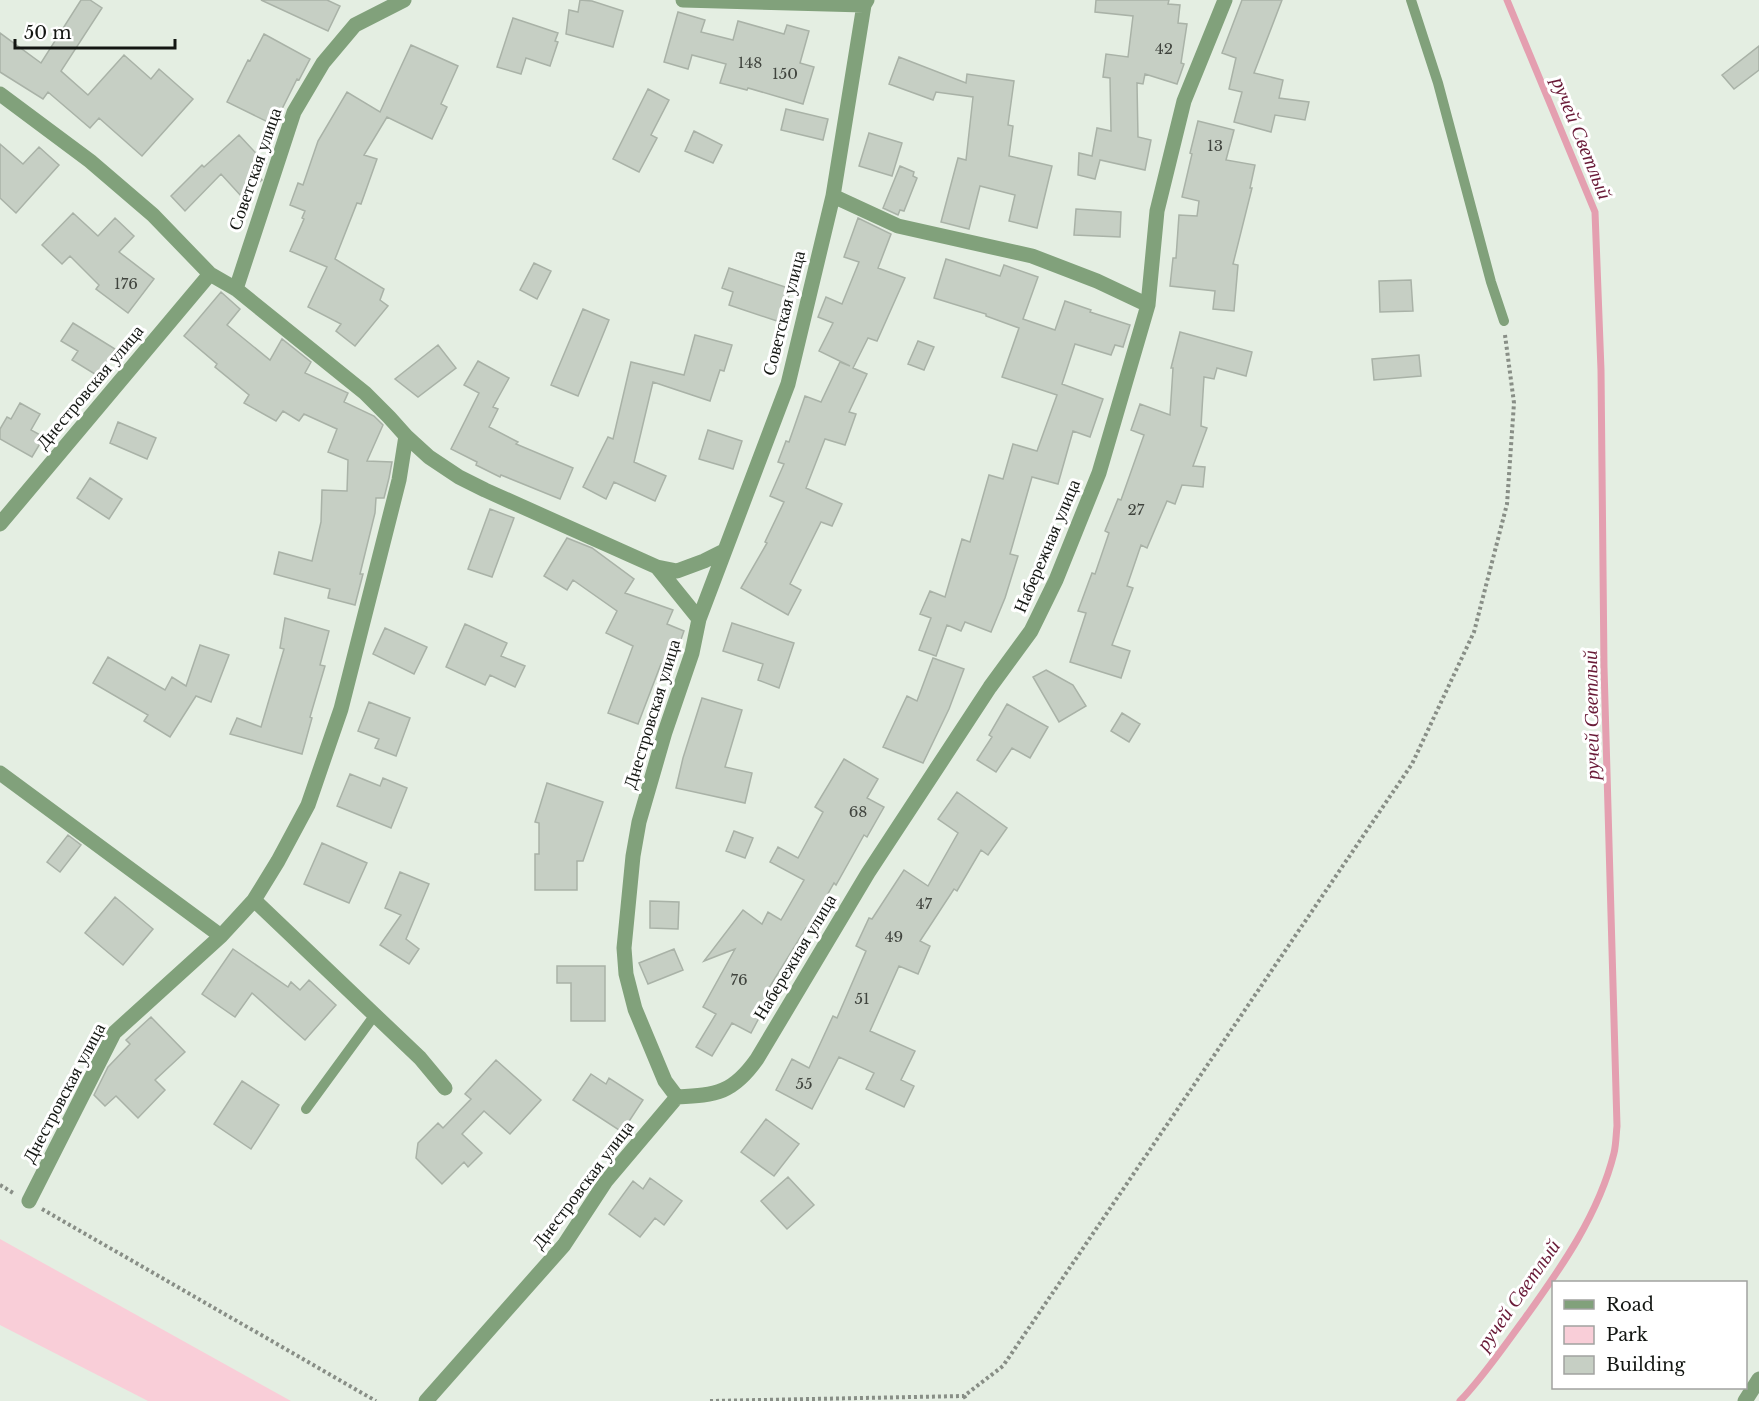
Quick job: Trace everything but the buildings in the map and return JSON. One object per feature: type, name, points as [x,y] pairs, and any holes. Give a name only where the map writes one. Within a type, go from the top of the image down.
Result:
[{"type":"street","name":"Советская улица","points":[[236,289],[294,112],[323,63],[355,26],[405,0]]},
{"type":"street","name":"Советская улица","points":[[683,0],[866,2],[833,196],[788,384],[699,619]]},
{"type":"street","name":"Набережная улица","points":[[677,1097],[708,1095],[733,1086],[745,1077],[758,1059],[868,873],[990,687],[1031,631],[1056,580],[1099,473],[1148,305],[1157,211],[1184,101],[1225,0]]},
{"type":"street","points":[[0,94],[90,161],[153,215],[210,274],[236,289],[365,393],[429,457],[459,477],[657,567],[677,571],[724,551]]},
{"type":"street","points":[[833,196],[898,225],[1032,256],[1097,281],[1148,305]]},
{"type":"street","name":"Днестровская улица","points":[[0,524],[210,274]]},
{"type":"street","name":"Днестровская улица","points":[[28,1201],[114,1033],[221,936],[254,900],[308,805],[341,709],[399,480],[406,436]]},
{"type":"street","points":[[657,567],[699,619]]},
{"type":"street","name":"Днестровская улица","points":[[426,1401],[564,1245],[606,1181],[677,1097],[665,1081],[635,1009],[626,974],[624,948],[633,855],[639,822],[665,732],[692,653],[699,619]]},
{"type":"street","points":[[0,773],[221,936]]},
{"type":"street","points":[[254,900],[420,1058],[445,1088]]},
{"type":"street","points":[[1745,1401],[1759,1379]]},
{"type":"lane","points":[[1411,0],[1438,82],[1491,282],[1504,321]]},
{"type":"lane","points":[[306,1109],[374,1016]]},
{"type":"path","points":[[710,1401],[964,1396],[1003,1366],[1412,764],[1474,632],[1507,504],[1514,403],[1504,321]]},
{"type":"path","points":[[0,1185],[376,1401]]},
{"type":"path","points":[[964,1396],[968,1401]]},
{"type":"green space","points":[[0,1239],[291,1401],[148,1401],[0,1325]]},
{"type":"waterway","name":"ручей Светлый","points":[[1460,1401],[1486,1371],[1552,1280],[1589,1219],[1615,1150],[1617,1126],[1604,667],[1601,370],[1595,212],[1507,0]]}]
